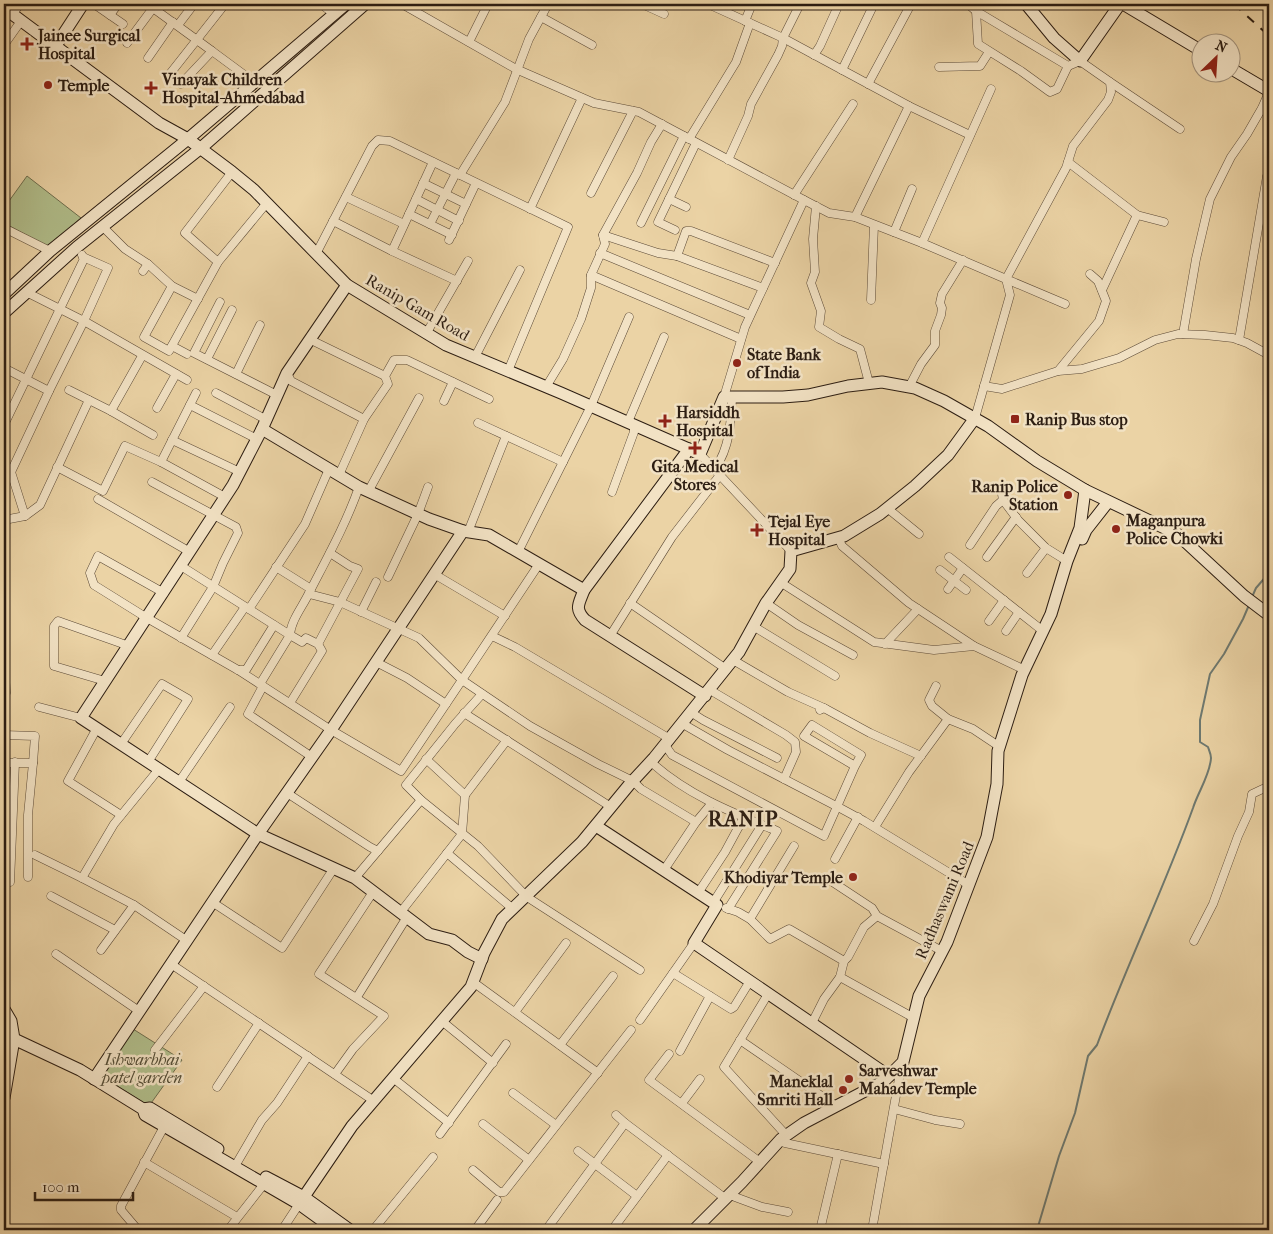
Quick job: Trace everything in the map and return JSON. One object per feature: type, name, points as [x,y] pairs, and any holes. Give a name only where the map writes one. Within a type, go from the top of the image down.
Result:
[{"type":"street","points":[[4,45],[12,15],[20,4]]},
{"type":"street","points":[[55,47],[83,4]]},
{"type":"street","points":[[94,4],[123,24]]},
{"type":"street","points":[[110,15],[118,4]]},
{"type":"street","points":[[148,58],[194,4]]},
{"type":"street","points":[[169,75],[225,4]]},
{"type":"street","points":[[321,4],[334,14]]},
{"type":"street","points":[[4,294],[50,251],[188,139],[346,4]]},
{"type":"street","points":[[4,312],[77,247],[201,148],[365,4]]},
{"type":"street","points":[[402,4],[516,69],[594,103],[639,112],[829,213],[855,217],[874,224],[1065,304]]},
{"type":"street","points":[[469,42],[488,4]]},
{"type":"street","points":[[430,224],[446,193],[505,102],[529,39],[548,4]]},
{"type":"street","points":[[642,4],[664,14]]},
{"type":"street","points":[[708,4],[783,38],[909,106],[970,135]]},
{"type":"street","points":[[641,223],[736,62],[752,4]]},
{"type":"street","points":[[728,160],[748,116],[751,104],[782,46],[783,38],[800,4]]},
{"type":"street","points":[[814,55],[839,4]]},
{"type":"street","points":[[842,70],[874,4]]},
{"type":"street","points":[[868,84],[911,4]]},
{"type":"street","points":[[968,4],[976,11],[1068,66]]},
{"type":"street","points":[[1026,4],[1054,38],[1080,61],[1180,129]]},
{"type":"street","points":[[976,11],[978,44],[1050,92],[1056,89],[1068,66],[1080,61],[1121,4],[1190,44]]},
{"type":"street","points":[[127,43],[153,8],[159,7],[175,24],[254,82]]},
{"type":"street","name":"Ranip Gam Road","points":[[12,15],[160,123],[188,139],[232,172],[254,190],[347,286],[446,345],[695,451]]},
{"type":"street","points":[[541,18],[592,45]]},
{"type":"street","points":[[181,84],[212,51]]},
{"type":"street","points":[[939,67],[980,66],[989,52]]},
{"type":"street","points":[[1183,334],[1196,259],[1210,199],[1231,157],[1247,134],[1269,92],[1240,74]]},
{"type":"street","points":[[791,551],[844,536],[887,508],[915,486],[948,455],[975,418],[1010,295],[1006,279],[1068,162],[1073,146],[1108,100],[1111,92],[1110,82]]},
{"type":"street","points":[[922,243],[991,89]]},
{"type":"street","points":[[530,209],[582,98]]},
{"type":"street","points":[[794,195],[853,104]]},
{"type":"street","points":[[855,217],[909,106]]},
{"type":"street","points":[[591,193],[633,111]]},
{"type":"street","points":[[546,387],[563,359],[581,319],[591,288],[591,275],[605,244],[603,235],[662,124]]},
{"type":"street","points":[[675,230],[658,222],[669,199],[690,139]]},
{"type":"street","points":[[316,254],[372,146],[378,140],[390,141],[568,227],[508,371]]},
{"type":"street","points":[[392,251],[433,162]]},
{"type":"street","points":[[1068,162],[1137,215],[1164,222]]},
{"type":"street","points":[[218,262],[185,233],[232,172]]},
{"type":"street","points":[[1239,340],[1266,176]]},
{"type":"street","points":[[423,183],[466,204]]},
{"type":"street","points":[[409,214],[430,224],[450,237],[476,183]]},
{"type":"street","points":[[894,232],[912,189]]},
{"type":"street","points":[[346,197],[404,224]]},
{"type":"street","points":[[416,199],[458,221]]},
{"type":"street","points":[[669,199],[686,207]]},
{"type":"street","points":[[610,636],[672,537],[717,472],[723,457],[730,427],[728,397],[741,339],[750,315],[804,200]]},
{"type":"street","points":[[172,286],[144,337],[169,351],[218,262],[266,204]]},
{"type":"street","points":[[816,206],[813,239],[815,272],[811,283],[821,311],[819,327],[839,339],[860,348],[869,383]]},
{"type":"street","points":[[1102,290],[1137,215]]},
{"type":"street","points":[[333,221],[456,281]]},
{"type":"street","points":[[871,300],[874,224]]},
{"type":"street","points":[[103,227],[125,249],[148,264],[172,286],[198,299]]},
{"type":"street","points":[[4,228],[50,251]]},
{"type":"street","points":[[677,256],[686,231],[691,230],[775,264]]},
{"type":"street","points":[[603,235],[658,253],[677,256],[763,288]]},
{"type":"street","points":[[10,472],[108,268],[83,257],[77,247]]},
{"type":"street","points":[[600,253],[750,315]]},
{"type":"street","points":[[4,425],[83,257]]},
{"type":"street","points":[[909,387],[921,364],[935,345],[935,332],[942,308],[940,303],[942,294],[963,260]]},
{"type":"street","points":[[426,334],[468,261]]},
{"type":"street","points":[[143,271],[148,264]]},
{"type":"street","points":[[475,357],[520,270]]},
{"type":"street","points":[[1058,371],[1099,321],[1106,301],[1098,282],[1090,274]]},
{"type":"street","points":[[591,275],[741,339]]},
{"type":"street","points":[[81,718],[214,515],[240,472],[287,373],[347,286]]},
{"type":"street","points":[[26,292],[84,321],[142,356],[187,380]]},
{"type":"street","points":[[220,302],[194,353],[277,395]]},
{"type":"street","points":[[207,359],[232,310]]},
{"type":"street","points":[[518,552],[591,406],[629,317]]},
{"type":"street","points":[[236,374],[260,325]]},
{"type":"street","points":[[984,386],[1002,389],[1058,371],[1082,368],[1119,358],[1155,340],[1183,334],[1239,340],[1269,355]]},
{"type":"street","points":[[612,492],[634,432],[631,423],[664,337]]},
{"type":"street","points":[[311,340],[385,376],[388,384],[364,419],[339,475]]},
{"type":"street","points":[[172,346],[187,354]]},
{"type":"street","points":[[111,411],[142,356]]},
{"type":"street","points":[[385,376],[394,360],[407,360],[489,400]]},
{"type":"street","points":[[4,368],[49,391]]},
{"type":"street","points":[[287,373],[291,381],[364,419]]},
{"type":"street","points":[[157,408],[176,374]]},
{"type":"street","points":[[444,401],[453,382]]},
{"type":"street","points":[[728,397],[808,395],[848,386],[882,382],[909,387],[944,401],[988,426],[1037,461],[1085,490],[1177,534],[1244,596],[1269,615]]},
{"type":"street","points":[[69,390],[153,435]]},
{"type":"street","points":[[161,462],[196,392]]},
{"type":"street","points":[[216,392],[262,429],[363,490],[418,514],[465,531],[489,535],[584,590]]},
{"type":"street","points":[[728,397],[695,451],[584,590],[578,606],[579,613],[585,620],[610,636],[707,693],[786,735],[795,742],[796,752],[784,780]]},
{"type":"street","points":[[312,757],[248,714],[290,635],[290,629],[350,512],[419,398]]},
{"type":"street","points":[[4,520],[25,516],[40,505],[89,400]]},
{"type":"street","points":[[190,405],[262,429]]},
{"type":"street","points":[[478,423],[563,462]]},
{"type":"street","points":[[94,1079],[186,940],[465,531],[506,436]]},
{"type":"street","points":[[172,440],[240,472]]},
{"type":"street","points":[[57,468],[103,490],[125,446],[161,462],[225,497]]},
{"type":"street","points":[[282,1230],[347,1133],[471,987],[482,959],[502,919],[582,842],[633,780],[668,742],[740,652],[766,603],[790,569],[791,551],[695,451]]},
{"type":"street","points":[[4,464],[10,472],[25,516]]},
{"type":"street","points":[[212,655],[305,524],[329,469]]},
{"type":"street","points":[[152,482],[236,527],[238,533],[213,587],[181,638]]},
{"type":"street","points":[[388,577],[418,514],[428,487]]},
{"type":"street","points":[[1001,488],[1003,500],[1016,517],[1046,548],[1067,561]]},
{"type":"street","name":"Radhaswami Road","points":[[694,1230],[730,1198],[786,1139],[887,1086],[903,1062],[919,996],[942,951],[987,837],[997,784],[1000,747],[1025,670],[1050,614],[1080,528],[1085,490]]},
{"type":"street","points":[[98,499],[190,552]]},
{"type":"street","points":[[970,545],[996,506],[1003,500]]},
{"type":"street","name":"Radhaswami Road","points":[[702,1230],[760,1162],[804,1123],[884,1081],[908,1065],[924,998],[953,944],[993,839],[1003,785],[1004,752],[1028,677],[1056,616],[1072,563],[1086,530],[1108,502]]},
{"type":"street","points":[[887,508],[919,534]]},
{"type":"street","points":[[987,557],[1016,517]]},
{"type":"street","points":[[838,538],[842,546],[883,582],[918,609],[974,646],[1025,670]]},
{"type":"street","points":[[1027,573],[1046,548]]},
{"type":"street","points":[[318,644],[358,569],[330,553]]},
{"type":"street","points":[[164,593],[98,556],[90,573],[94,585],[238,670],[331,730],[401,771],[406,785],[421,800],[478,846],[527,897],[640,970]]},
{"type":"street","points":[[949,557],[1043,631]]},
{"type":"street","points":[[401,771],[539,564]]},
{"type":"street","points":[[181,566],[302,642],[306,638],[318,644],[322,652],[290,703]]},
{"type":"street","points":[[276,567],[310,592],[340,602],[397,630],[419,638],[462,680],[530,726],[598,764],[633,780],[641,789],[696,822]]},
{"type":"street","points":[[948,589],[963,568]]},
{"type":"street","points":[[940,570],[966,590]]},
{"type":"street","points":[[434,574],[505,616]]},
{"type":"street","points":[[361,612],[376,582]]},
{"type":"street","points":[[780,582],[874,642],[934,650],[974,646]]},
{"type":"street","points":[[989,620],[1004,600]]},
{"type":"street","points":[[630,603],[729,665],[921,756]]},
{"type":"street","points":[[766,603],[798,625],[853,655]]},
{"type":"street","points":[[885,644],[918,609]]},
{"type":"street","points":[[1006,631],[1019,612]]},
{"type":"street","points":[[105,681],[54,666],[54,626],[58,621],[129,646]]},
{"type":"street","points":[[238,670],[246,670],[274,625]]},
{"type":"street","points":[[753,626],[835,676]]},
{"type":"street","points":[[492,636],[515,647],[668,742],[672,755],[824,836],[839,808],[861,755],[812,726],[804,736],[856,766]]},
{"type":"street","points":[[4,651],[6,693],[4,693]]},
{"type":"street","points":[[376,662],[407,678],[446,704]]},
{"type":"street","points":[[121,744],[162,684],[188,699],[148,762]]},
{"type":"street","points":[[936,686],[929,700],[932,706],[948,719],[974,729],[1000,747]]},
{"type":"street","points":[[406,785],[464,713],[482,694]]},
{"type":"street","points":[[179,782],[230,706]]},
{"type":"street","points":[[39,707],[81,718],[258,834],[355,878],[429,934],[452,940],[468,952],[482,959]]},
{"type":"street","points":[[692,712],[703,720],[777,758]]},
{"type":"street","points":[[464,713],[611,807]]},
{"type":"street","points":[[875,827],[921,756],[948,719]]},
{"type":"street","points":[[682,724],[784,780],[858,817],[969,885]]},
{"type":"street","points":[[97,728],[68,781],[122,815]]},
{"type":"street","points":[[4,735],[34,736],[28,815],[28,877]]},
{"type":"street","points":[[357,997],[403,915],[462,834],[465,794],[506,740]]},
{"type":"street","points":[[426,759],[465,794]]},
{"type":"street","points":[[4,762],[33,763]]},
{"type":"street","points":[[4,848],[10,882],[15,762]]},
{"type":"street","points":[[651,762],[666,775],[712,803],[777,831],[728,909]]},
{"type":"street","points":[[82,878],[114,824],[159,769]]},
{"type":"street","points":[[1194,941],[1213,904],[1249,812],[1252,794],[1269,786]]},
{"type":"street","points":[[287,793],[378,851]]},
{"type":"street","points":[[4,794],[13,794]]},
{"type":"street","points":[[355,878],[421,800]]},
{"type":"street","points":[[664,870],[696,822],[712,803]]},
{"type":"street","points":[[698,893],[725,852],[744,817]]},
{"type":"street","points":[[835,859],[858,817]]},
{"type":"street","points":[[640,1020],[694,943],[762,825]]},
{"type":"street","points":[[596,826],[715,904],[750,919],[770,938],[789,928],[844,961]]},
{"type":"street","points":[[750,919],[794,846]]},
{"type":"street","points":[[447,853],[513,909]]},
{"type":"street","points":[[35,855],[134,906],[186,940]]},
{"type":"street","points":[[212,902],[282,948],[334,868]]},
{"type":"street","points":[[828,878],[872,908],[877,916],[942,951]]},
{"type":"street","points":[[335,1074],[353,1049],[384,1016],[319,974],[373,892]]},
{"type":"street","points":[[51,896],[115,930]]},
{"type":"street","points":[[100,950],[134,906]]},
{"type":"street","points":[[812,1023],[824,999],[840,977],[844,961],[864,927],[877,916]]},
{"type":"street","points":[[515,1012],[566,943]]},
{"type":"street","points":[[694,943],[812,1023],[895,1074],[894,1109],[872,1230]]},
{"type":"street","points":[[56,954],[139,1011]]},
{"type":"street","points":[[171,964],[374,1100]]},
{"type":"street","points":[[673,973],[731,1008],[734,1007],[750,981]]},
{"type":"street","points":[[560,1045],[613,976]]},
{"type":"street","points":[[840,977],[914,1018]]},
{"type":"street","points":[[473,982],[598,1073]]},
{"type":"street","points":[[155,1050],[204,986]]},
{"type":"street","points":[[768,994],[724,1067],[786,1139],[838,1154],[884,1164]]},
{"type":"street","points":[[680,1051],[710,996]]},
{"type":"street","points":[[4,1009],[12,1021],[4,1098]]},
{"type":"street","points":[[443,1022],[493,1063]]},
{"type":"street","points":[[217,1087],[259,1023]]},
{"type":"street","points":[[4,1024],[10,1038],[80,1070],[143,1109],[150,1108],[166,1123],[264,1184],[301,1200],[335,1230]]},
{"type":"street","points":[[473,1170],[502,1193],[631,1030]]},
{"type":"street","points":[[4,1053],[10,1038]]},
{"type":"street","points":[[740,1040],[836,1106]]},
{"type":"street","points":[[440,1134],[506,1044]]},
{"type":"street","points":[[668,1054],[650,1080],[760,1162]]},
{"type":"street","points":[[238,1161],[262,1120],[308,1056]]},
{"type":"street","points":[[393,1078],[449,1123]]},
{"type":"street","points":[[682,1103],[700,1080]]},
{"type":"street","points":[[513,1093],[556,1125]]},
{"type":"street","points":[[894,1109],[935,1120],[960,1124]]},
{"type":"street","points":[[616,1115],[668,1155],[730,1198],[788,1212]]},
{"type":"street","points":[[166,1123],[238,1161],[350,1230]]},
{"type":"street","points":[[138,1230],[121,1210],[121,1206],[166,1123]]},
{"type":"street","points":[[546,1230],[626,1123]]},
{"type":"street","points":[[482,1124],[529,1160]]},
{"type":"street","points":[[578,1151],[637,1196]]},
{"type":"street","points":[[820,1230],[838,1154]]},
{"type":"street","points":[[612,1230],[668,1155]]},
{"type":"street","points":[[372,1230],[433,1157]]},
{"type":"street","points":[[144,1162],[237,1217]]},
{"type":"street","points":[[228,1230],[264,1184]]},
{"type":"street","points":[[475,1230],[497,1200]]},
{"type":"green space","points":[[27,176],[81,218],[48,247],[4,223],[4,208]]},
{"type":"green space","name":"Ishwarbhai patel garden","points":[[133,1029],[182,1060],[149,1106],[101,1076]]},
{"type":"waterway","points":[[1252,597],[1256,588],[1269,573]]},
{"type":"waterway","points":[[1037,1230],[1059,1156],[1075,1113],[1088,1056],[1097,1045],[1208,771],[1211,755],[1208,747],[1200,742],[1200,720],[1210,674],[1224,654],[1249,605]]},
{"type":"railway","points":[[1234,4],[1269,36]]},
{"type":"place","name":"Jainee Surgical Hospital","points":[[27,44]]},
{"type":"place","name":"Temple","points":[[48,85]]},
{"type":"place","name":"Vinayak Children Hospital-Ahmedabad","points":[[151,88]]},
{"type":"place","name":"State Bank of India","points":[[737,363]]},
{"type":"place","name":"Ranip Bus stop","points":[[1015,419]]},
{"type":"place","name":"Harsiddh Hospital","points":[[665,421]]},
{"type":"place","name":"Gita Medical Stores","points":[[695,448]]},
{"type":"place","name":"Ranip Police Station","points":[[1068,495]]},
{"type":"place","name":"Maganpura Police Chowki","points":[[1116,529]]},
{"type":"place","name":"Tejal Eye Hospital","points":[[757,530]]},
{"type":"place","name":"Khodiyar Temple","points":[[853,877]]},
{"type":"place","name":"Sarveshwar Mahadev Temple","points":[[849,1079]]},
{"type":"place","name":"Maneklal Smriti Hall","points":[[843,1090]]},
{"type":"district","name":"RANIP","points":[[743,819]]}]
